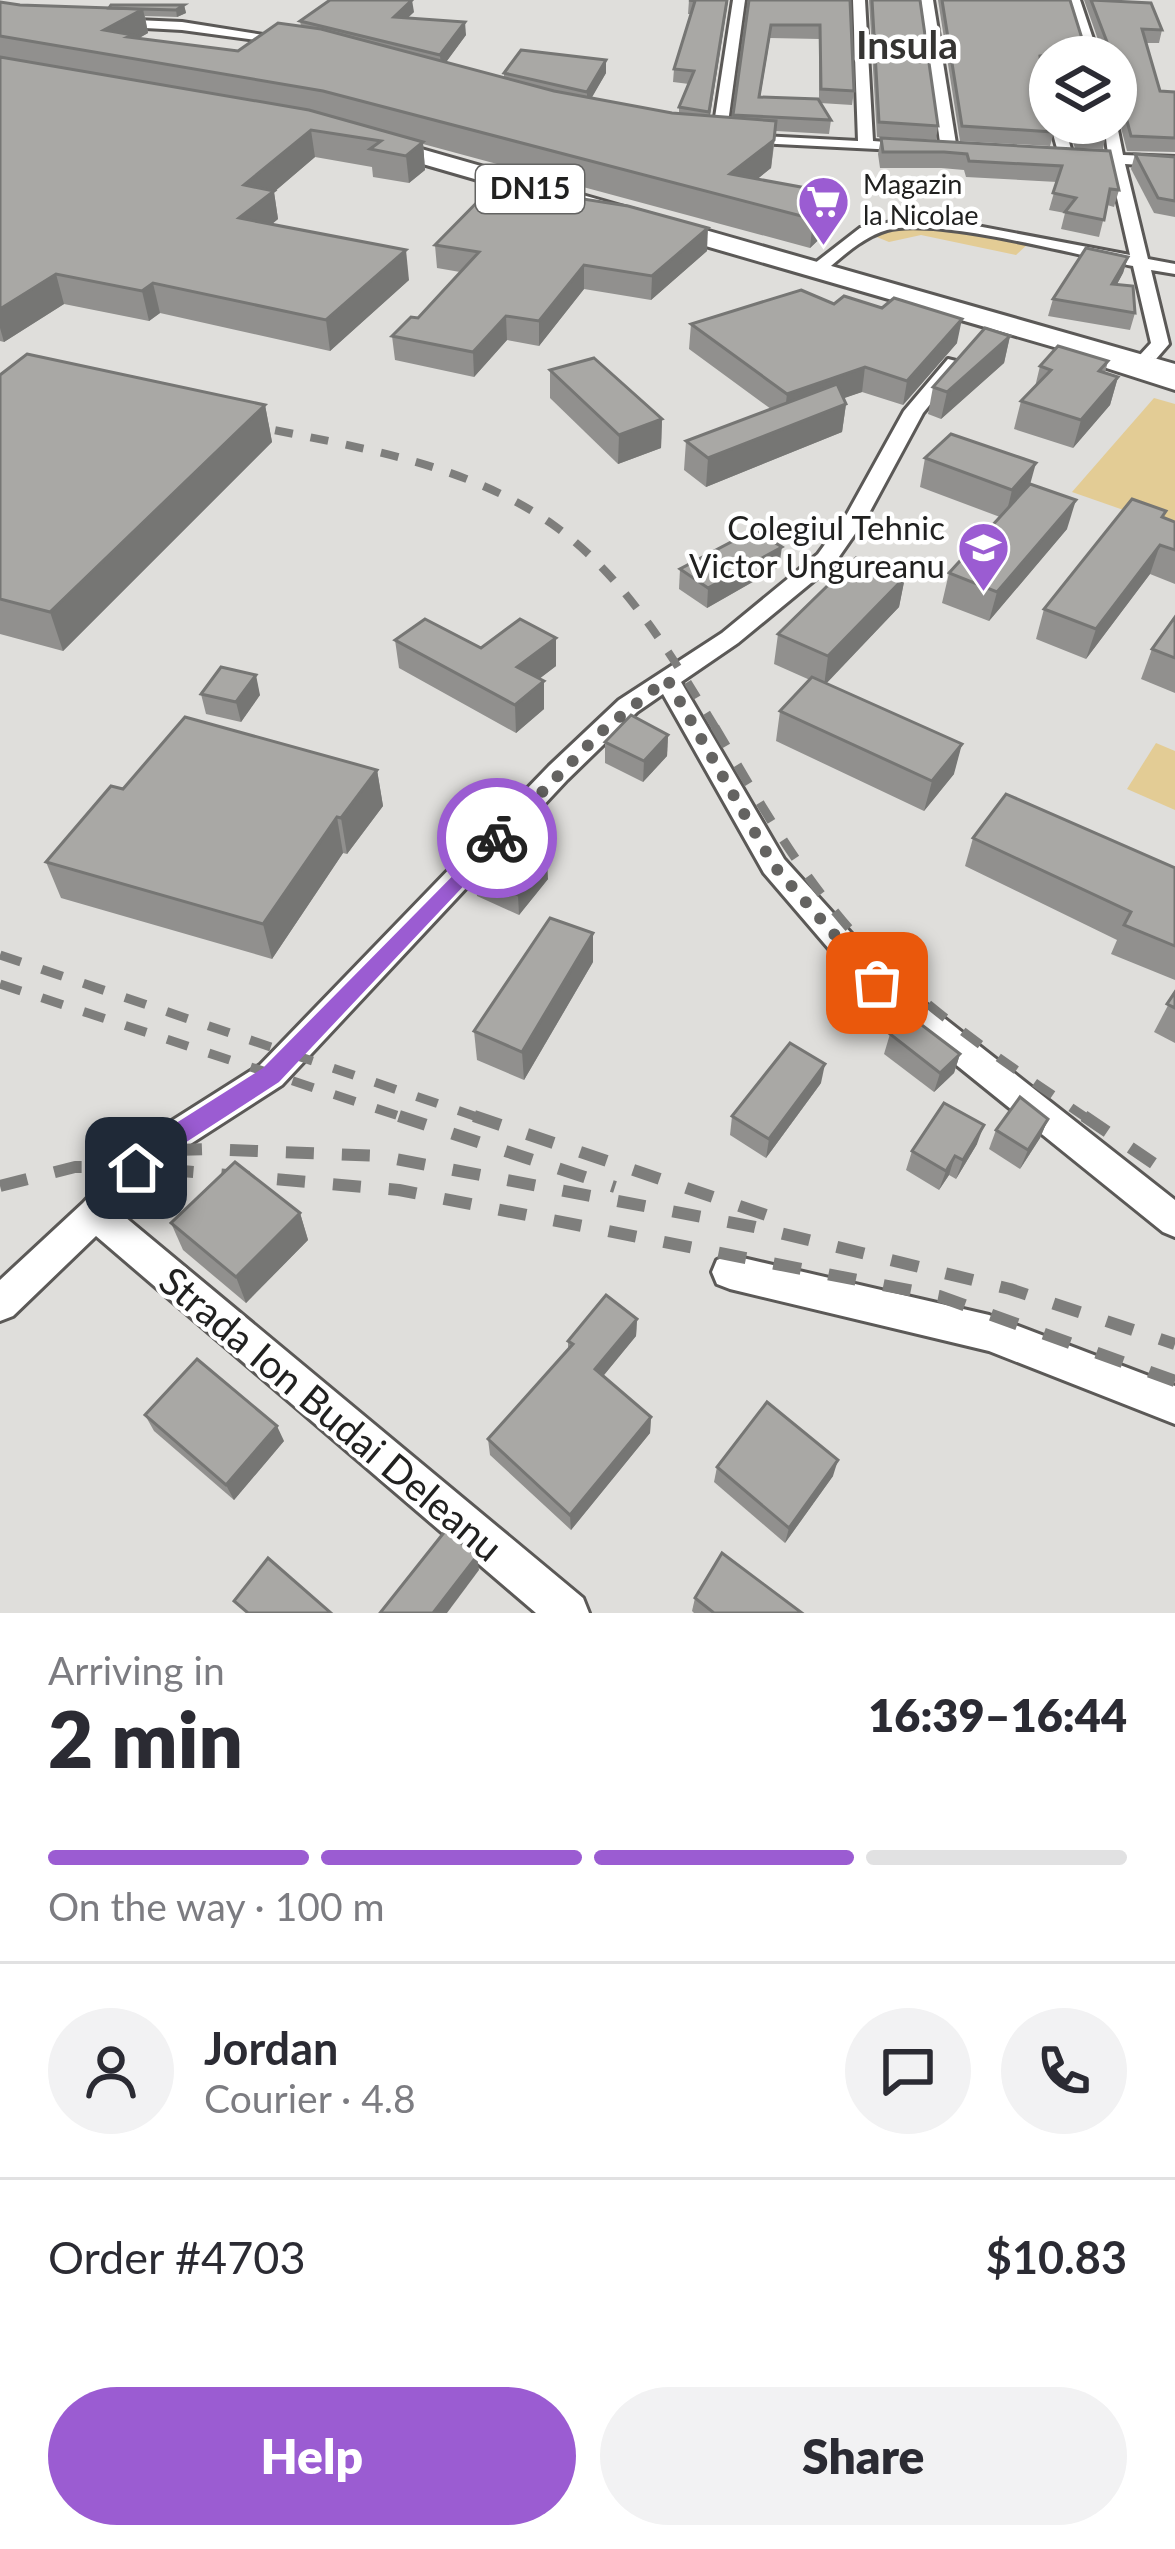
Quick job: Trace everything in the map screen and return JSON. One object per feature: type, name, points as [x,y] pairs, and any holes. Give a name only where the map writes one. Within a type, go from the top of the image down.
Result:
[{"type":"main road","name":"DN15","points":[[353,137],[1166,371]]},
{"type":"street","points":[[719,137],[739,0]]},
{"type":"street","points":[[860,0],[866,146]]},
{"type":"street","points":[[927,0],[949,150]]},
{"type":"street","points":[[1074,0],[1085,36]]},
{"type":"street","points":[[86,23],[182,26],[308,43]]},
{"type":"street","points":[[697,134],[972,151]]},
{"type":"street","points":[[1062,144],[1065,156]]},
{"type":"street","points":[[1116,144],[1121,192],[1166,371]]},
{"type":"street","points":[[1042,155],[1175,162]]},
{"type":"street","points":[[819,268],[866,228],[924,221],[1175,269]]},
{"type":"street","points":[[0,1304],[95,1214],[152,1151],[271,1075],[558,773],[628,706],[730,638],[826,559],[857,515],[914,411],[995,320]]},
{"type":"street","points":[[667,679],[774,866],[877,983],[1175,1222]]},
{"type":"street","name":"Strada Ion Budai Deleanu","points":[[95,1214],[568,1613]]},
{"type":"street","points":[[730,1272],[989,1333],[1175,1406]]},
{"type":"shaded area","points":[[890,225],[944,227],[1029,243],[1016,255],[921,235],[889,242],[867,233]]},
{"type":"shaded area","points":[[1154,398],[1175,404],[1175,528],[1072,492]]},
{"type":"shaded area","points":[[1156,743],[1175,751],[1175,810],[1127,789]]},
{"type":"building","points":[[330,0],[412,0],[394,17],[465,22],[440,55],[300,21]]},
{"type":"building","points":[[689,0],[727,0],[709,112],[679,107],[694,71],[674,69],[695,1]]},
{"type":"building","points":[[749,0],[850,0],[854,91],[821,89],[820,25],[771,25],[759,97],[818,99],[831,120],[733,115]]},
{"type":"building","points":[[872,0],[920,0],[938,126],[879,122]]},
{"type":"building","points":[[942,0],[1070,0],[1081,36],[1029,36],[1029,130],[962,126]]},
{"type":"building","points":[[1091,0],[1151,3],[1162,30],[1142,29],[1160,91],[1175,92],[1175,138],[1137,136],[1137,36],[1105,36]]},
{"type":"building","points":[[0,2],[143,9],[104,30],[238,51],[278,23],[321,29],[554,91],[672,113],[776,121],[774,140],[730,174],[839,194],[813,219],[323,91],[0,36]]},
{"type":"building","points":[[184,5],[176,10],[109,8]]},
{"type":"building","points":[[521,50],[606,60],[587,92],[504,73]]},
{"type":"building","points":[[0,57],[309,110],[423,142],[406,156],[370,149],[381,141],[311,130],[244,185],[274,191],[239,218],[406,250],[326,320],[153,283],[142,291],[56,274],[0,309]]},
{"type":"building","points":[[881,138],[1110,151],[1119,190],[1110,189],[1104,220],[1065,212],[1076,198],[1053,193],[1062,166],[969,161],[967,154],[944,152],[883,152]]},
{"type":"building","points":[[1135,154],[1175,157],[1175,201],[1158,198]]},
{"type":"building","points":[[494,185],[628,206],[708,228],[652,276],[584,265],[539,321],[506,316],[473,352],[392,336],[411,317],[418,318],[479,252],[435,245]]},
{"type":"building","points":[[1086,248],[1128,257],[1112,284],[1133,286],[1135,313],[1053,299]]},
{"type":"building","points":[[801,290],[834,304],[844,296],[882,308],[894,298],[962,319],[907,381],[865,367],[787,394],[691,324]]},
{"type":"building","points":[[985,328],[1010,336],[947,392],[933,387]]},
{"type":"building","points":[[1058,346],[1108,361],[1099,371],[1118,377],[1081,420],[1021,401],[1051,370],[1040,366]]},
{"type":"building","points":[[27,354],[265,405],[50,612],[0,599],[0,375]]},
{"type":"building","points":[[594,358],[662,419],[619,435],[550,370]]},
{"type":"building","points":[[837,384],[846,404],[708,458],[686,441]]},
{"type":"building","points":[[951,434],[1036,463],[1012,490],[925,458]]},
{"type":"building","points":[[1030,484],[1076,500],[997,592],[949,573]]},
{"type":"building","points":[[1132,499],[1166,511],[1162,517],[1175,522],[1175,550],[1160,545],[1096,629],[1044,609]]},
{"type":"building","points":[[754,530],[782,547],[708,588],[680,569]]},
{"type":"building","points":[[856,558],[905,577],[828,656],[778,634]]},
{"type":"building","points":[[1175,617],[1175,658],[1152,649]]},
{"type":"building","points":[[425,619],[481,648],[520,619],[556,638],[517,667],[544,681],[515,705],[395,640]]},
{"type":"building","points":[[221,667],[256,675],[236,702],[201,694]]},
{"type":"building","points":[[812,677],[962,744],[932,781],[780,711]]},
{"type":"building","points":[[631,715],[668,735],[644,761],[605,742]]},
{"type":"building","points":[[185,717],[377,770],[341,818],[337,817],[263,924],[46,862],[111,786],[123,789]]},
{"type":"building","points":[[1006,794],[1175,868],[1175,946],[1124,925],[1131,912],[973,838]]},
{"type":"building","points":[[505,841],[547,859],[518,895],[475,875]]},
{"type":"building","points":[[550,918],[593,933],[522,1052],[474,1031]]},
{"type":"building","points":[[910,1016],[960,1054],[940,1073],[890,1034]]},
{"type":"building","points":[[790,1043],[825,1064],[769,1139],[732,1116]]},
{"type":"building","points":[[1020,1097],[1048,1119],[1028,1150],[996,1130]]},
{"type":"building","points":[[944,1103],[984,1125],[963,1160],[955,1156],[946,1171],[912,1151]]},
{"type":"building","points":[[235,1162],[300,1213],[236,1277],[171,1223]]},
{"type":"building","points":[[606,1295],[637,1319],[595,1369],[651,1417],[570,1515],[488,1439],[573,1344],[568,1341]]},
{"type":"building","points":[[197,1359],[277,1426],[226,1485],[145,1415]]},
{"type":"building","points":[[767,1402],[838,1460],[789,1528],[717,1467]]},
{"type":"building","points":[[446,1530],[477,1556],[433,1613],[380,1613]]},
{"type":"building","points":[[722,1553],[802,1613],[714,1613],[695,1598]]},
{"type":"building","points":[[268,1558],[331,1613],[248,1613],[234,1601]]},
{"type":"railway","points":[[239,423],[254,426]]},
{"type":"railway","points":[[240,423],[442,470],[517,502],[552,524],[624,592],[717,730]]},
{"type":"railway","points":[[715,727],[803,869],[864,944],[955,1026],[1088,1119]]},
{"type":"railway","points":[[0,955],[483,1119]]},
{"type":"railway","points":[[0,984],[408,1119]]},
{"type":"railway","points":[[399,1116],[615,1187]]},
{"type":"railway","points":[[474,1116],[778,1219]]},
{"type":"railway","points":[[1084,1116],[1175,1178]]},
{"type":"railway","points":[[118,1152],[207,1149],[380,1156],[755,1227],[1010,1289],[1175,1344]]},
{"type":"railway","points":[[0,1186],[75,1167],[136,1167],[399,1190],[939,1296],[1175,1381]]},
{"type":"way so far","points":[[497,838],[628,706],[667,679],[774,866],[877,983]]},
{"type":"place","name":"Magazin la Nicolae","points":[[824,247]]},
{"type":"place","name":"Colegiul Tehnic Victor Ungureanu","points":[[984,593]]},
{"type":"district","name":"Insula","points":[[907,45]]},
{"type":"route","points":[[136,1168],[152,1151],[271,1075],[497,838]]}]
